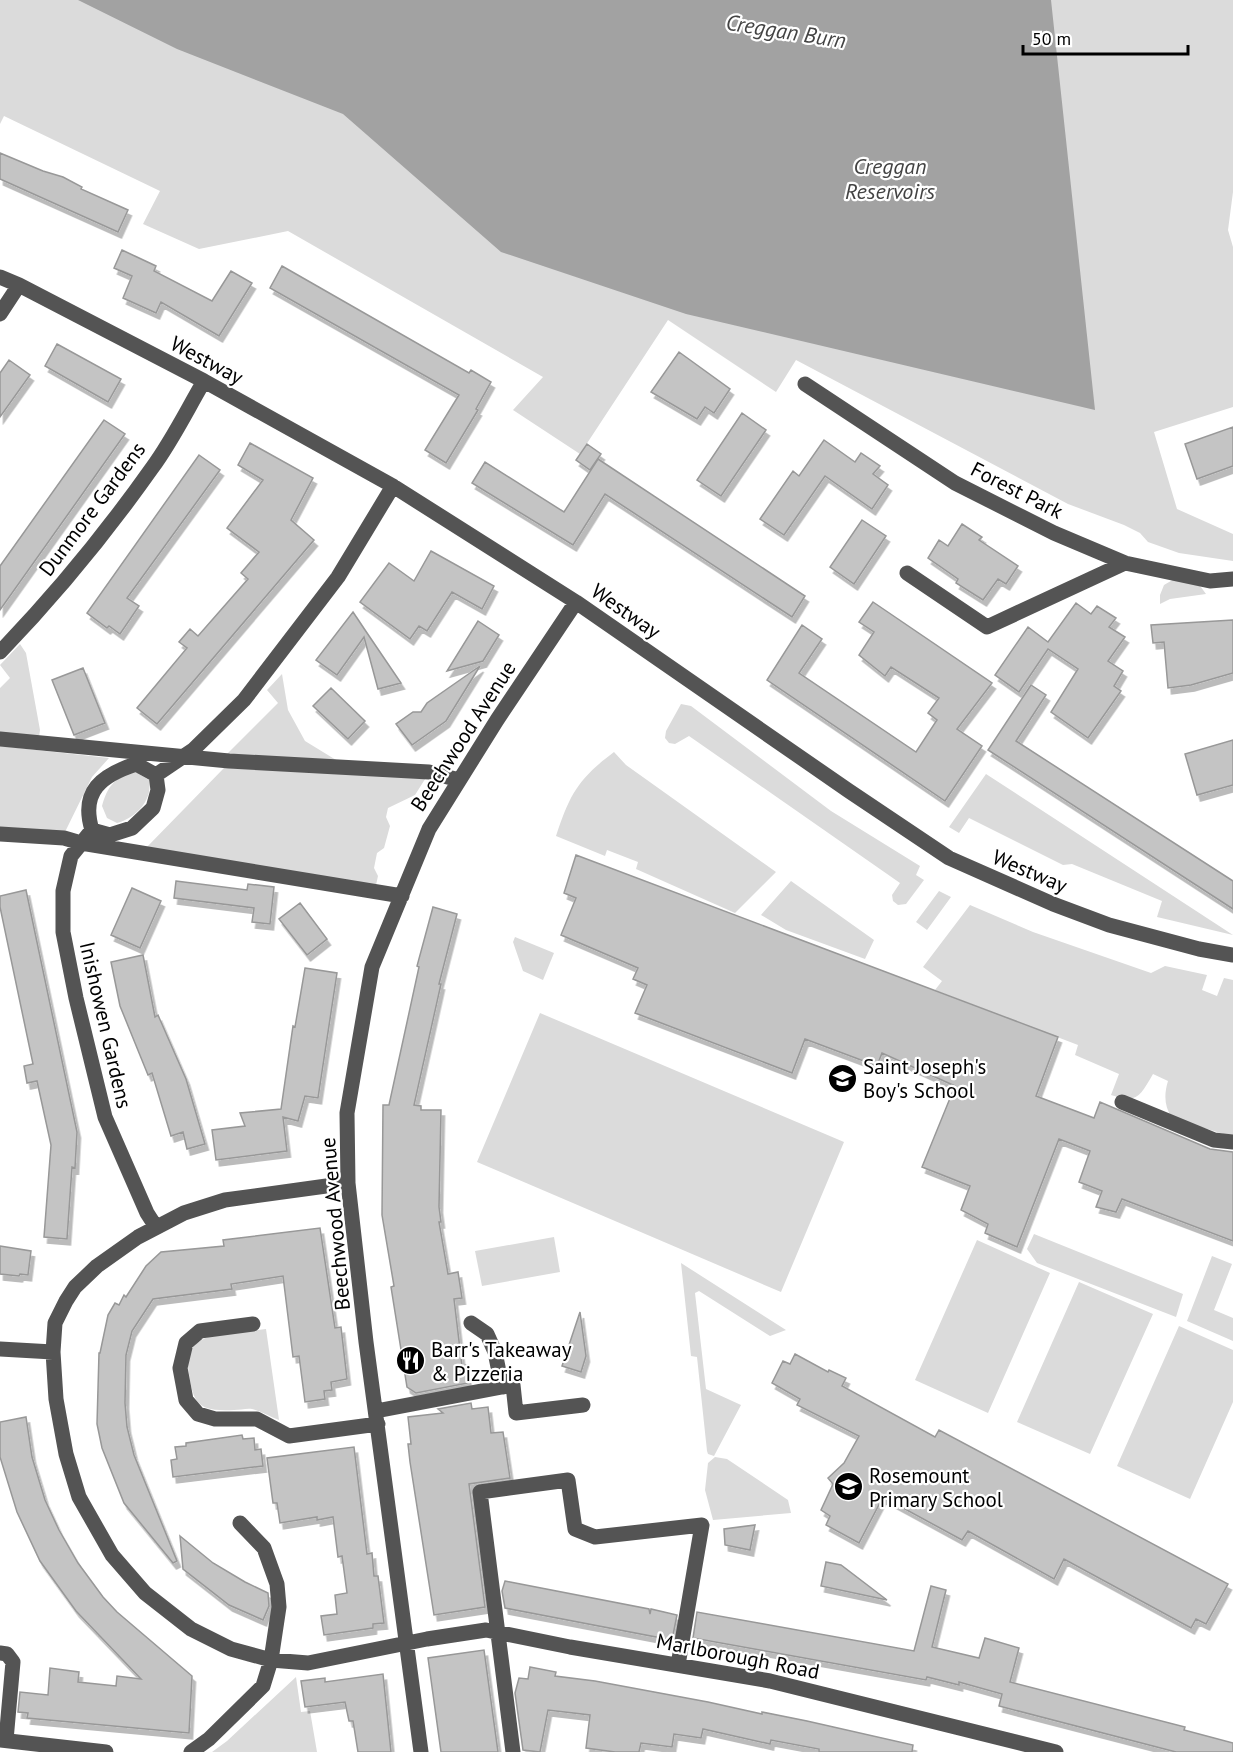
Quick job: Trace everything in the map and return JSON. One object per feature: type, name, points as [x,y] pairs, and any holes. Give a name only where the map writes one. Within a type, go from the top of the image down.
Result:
[{"type":"street","name":"Westway","points":[[0,278],[18,285],[204,381],[393,486],[576,602],[950,858],[1053,904],[1109,925],[1199,949],[1233,955]]},
{"type":"street","points":[[0,314],[18,285]]},
{"type":"street","name":"Dunmore Gardens","points":[[0,651],[48,603],[154,466],[204,381]]},
{"type":"street","name":"Forest Park","points":[[805,384],[955,483],[1054,533],[1125,563],[1210,580],[1233,579]]},
{"type":"street","points":[[156,775],[193,750],[244,700],[299,631],[338,577],[393,486]]},
{"type":"street","points":[[907,573],[987,627],[1125,563]]},
{"type":"street","name":"Beechwood Avenue","points":[[422,1752],[348,1182],[347,1113],[372,967],[429,829],[576,602]]},
{"type":"street","points":[[0,739],[229,760],[429,772],[459,780]]},
{"type":"street","points":[[136,764],[156,775],[158,790],[153,808],[132,828],[110,835],[92,830],[87,814],[88,805],[103,778],[114,771],[136,764]]},
{"type":"street","name":"Inishowen Gardens","points":[[92,830],[70,856],[63,891],[63,932],[76,998],[105,1117],[147,1213],[156,1227]]},
{"type":"street","points":[[0,834],[64,838],[81,843],[402,896]]},
{"type":"street","points":[[1122,1102],[1214,1140],[1233,1142]]},
{"type":"street","name":"Marlborough Road","points":[[348,1182],[225,1200],[184,1213],[156,1227],[97,1266],[75,1287],[55,1323],[53,1352],[56,1399],[66,1454],[79,1497],[112,1555],[145,1593],[191,1629],[231,1649],[271,1660],[308,1663],[486,1630],[770,1681],[1056,1752]]},
{"type":"street","points":[[471,1323],[487,1334],[495,1352],[502,1387]]},
{"type":"street","points":[[253,1324],[200,1331],[186,1343],[180,1368],[186,1400],[198,1414],[214,1419],[257,1419],[289,1436],[377,1418],[513,1385],[516,1413],[583,1404]]},
{"type":"street","points":[[0,1349],[53,1352]]},
{"type":"street","points":[[513,1752],[500,1633],[480,1492],[568,1480],[575,1529],[596,1537],[702,1525],[678,1665]]},
{"type":"street","points":[[191,1752],[209,1739],[263,1686],[271,1660],[279,1607],[277,1584],[264,1548],[240,1523]]},
{"type":"street","points":[[0,1653],[7,1654],[13,1662],[3,1740],[106,1752]]},
{"type":"shaded area","points":[[0,0],[1233,0],[1233,192],[1228,230],[1233,247],[1233,407],[1154,432],[1177,509],[1233,534],[1233,561],[1179,553],[1148,542],[1140,533],[1068,504],[796,360],[776,392],[668,320],[580,454],[513,410],[543,377],[288,231],[199,249],[143,224],[160,191],[4,116],[0,124]]},
{"type":"shaded area","points":[[1176,578],[1198,583],[1206,594],[1170,599],[1160,604],[1160,595],[1164,585]]},
{"type":"shaded area","points":[[20,644],[26,653],[40,730],[39,737],[0,734],[0,688],[10,678],[0,665]]},
{"type":"shaded area","points":[[282,674],[288,710],[305,741],[341,763],[227,754],[278,703],[267,690]]},
{"type":"shaded area","points":[[681,704],[691,706],[831,811],[920,866],[916,875],[924,880],[906,904],[898,905],[893,901],[892,895],[900,883],[689,736],[675,744],[669,743],[665,738],[666,731]]},
{"type":"shaded area","points":[[0,746],[109,758],[92,777],[64,834],[0,831]]},
{"type":"shaded area","points":[[614,752],[626,765],[776,872],[735,913],[636,869],[638,862],[607,850],[605,856],[556,836],[577,788]]},
{"type":"shaded area","points":[[224,768],[427,776],[415,795],[388,808],[386,817],[390,826],[384,848],[377,853],[374,868],[378,876],[376,885],[145,849]]},
{"type":"shaded area","points":[[134,771],[149,780],[148,795],[136,813],[117,823],[107,818],[102,806],[104,799],[113,784]]},
{"type":"shaded area","points":[[986,774],[1233,935],[1157,917],[1162,901],[1072,864],[1063,865],[969,818],[959,833],[949,827]]},
{"type":"shaded area","points":[[791,881],[874,940],[865,959],[786,930],[761,915]]},
{"type":"shaded area","points":[[939,891],[951,897],[927,930],[916,922]]},
{"type":"shaded area","points":[[970,905],[1033,932],[1151,973],[1165,966],[1207,975],[1202,990],[1217,996],[1224,978],[1233,980],[1233,1137],[1172,1118],[1167,1109],[1166,1100],[1168,1081],[1153,1074],[1141,1093],[1133,1098],[1127,1099],[1111,1095],[1119,1074],[1075,1055],[1078,1045],[935,990],[942,981],[923,967]]},
{"type":"shaded area","points":[[515,937],[554,953],[543,980],[523,971],[513,942]]},
{"type":"shaded area","points":[[540,1013],[844,1142],[781,1292],[477,1162]]},
{"type":"shaded area","points":[[1034,1234],[1183,1294],[1176,1317],[1037,1263],[1027,1249]]},
{"type":"shaded area","points":[[554,1237],[560,1272],[482,1286],[475,1251]]},
{"type":"shaded area","points":[[977,1240],[1050,1273],[988,1413],[915,1380]]},
{"type":"shaded area","points":[[1212,1256],[1232,1264],[1214,1310],[1233,1318],[1233,1341],[1187,1321]]},
{"type":"shaded area","points":[[681,1263],[786,1330],[770,1336],[699,1291],[695,1293],[706,1389],[741,1405],[714,1456],[708,1454],[707,1451],[697,1357],[691,1356]]},
{"type":"shaded area","points":[[1079,1282],[1153,1314],[1090,1454],[1017,1422]]},
{"type":"shaded area","points":[[1179,1326],[1233,1350],[1233,1402],[1190,1499],[1117,1466]]},
{"type":"shaded area","points":[[266,1329],[279,1420],[252,1409],[211,1409],[198,1402],[194,1397],[188,1367],[188,1356],[193,1348],[210,1336]]},
{"type":"shaded area","points":[[715,1457],[727,1459],[788,1500],[791,1513],[713,1520],[705,1490],[708,1463]]},
{"type":"shaded area","points":[[296,1677],[301,1712],[310,1711],[317,1752],[212,1752],[227,1741]]},
{"type":"water","name":"Creggan Reservoirs","points":[[78,0],[1051,0],[1095,410],[686,314],[501,252],[343,114],[177,49]]},
{"type":"building","points":[[0,153],[63,177],[82,187],[81,189],[128,210],[118,232],[0,179]]},
{"type":"building","points":[[122,250],[156,266],[154,271],[212,301],[231,271],[252,283],[219,336],[161,302],[156,313],[123,298],[132,276],[114,268]]},
{"type":"building","points":[[282,266],[469,373],[471,370],[491,382],[476,409],[478,410],[446,463],[425,450],[459,395],[270,288]]},
{"type":"building","points":[[57,344],[121,379],[108,402],[45,366]]},
{"type":"building","points":[[679,352],[730,389],[714,413],[705,407],[697,419],[651,392]]},
{"type":"building","points":[[9,360],[30,375],[0,417],[0,373]]},
{"type":"building","points":[[742,413],[766,430],[721,496],[697,480]]},
{"type":"building","points":[[104,420],[125,434],[0,610],[0,566]]},
{"type":"building","points":[[1233,427],[1233,466],[1197,479],[1185,444]]},
{"type":"building","points":[[824,440],[855,462],[861,453],[880,466],[873,474],[888,485],[872,509],[825,476],[784,535],[760,519],[793,471],[799,476]]},
{"type":"building","points":[[250,443],[313,478],[291,520],[314,540],[157,724],[137,708],[187,648],[179,642],[190,629],[198,636],[248,579],[241,573],[259,552],[227,528],[263,480],[238,465]]},
{"type":"building","points":[[587,444],[601,454],[590,470],[576,460]]},
{"type":"building","points":[[199,455],[220,470],[127,598],[139,606],[120,634],[109,626],[107,628],[87,613]]},
{"type":"building","points":[[598,459],[805,596],[792,617],[605,494],[573,545],[472,483],[485,462],[564,512]]},
{"type":"building","points":[[862,520],[886,536],[854,584],[830,567]]},
{"type":"building","points":[[962,524],[982,537],[979,540],[1018,566],[1006,584],[998,579],[983,600],[956,583],[958,579],[928,558],[939,540],[948,546]]},
{"type":"building","points":[[431,551],[494,586],[482,609],[452,592],[427,631],[419,626],[410,639],[360,602],[389,563],[414,581]]},
{"type":"building","points":[[873,602],[992,683],[957,729],[982,746],[945,801],[767,680],[802,625],[822,639],[799,673],[916,752],[937,720],[928,713],[939,698],[891,667],[885,676],[859,655],[874,632],[859,622]]},
{"type":"building","points":[[1076,603],[1091,614],[1097,606],[1116,618],[1109,627],[1125,637],[1108,661],[1123,671],[1114,686],[1121,691],[1088,738],[1051,712],[1078,669],[1048,649],[1019,692],[995,675],[1028,627],[1048,642]]},
{"type":"building","points":[[353,612],[401,683],[378,689],[364,637],[337,675],[316,660]]},
{"type":"building","points":[[1233,620],[1233,673],[1191,685],[1168,688],[1164,642],[1153,643],[1151,625]]},
{"type":"building","points":[[478,621],[499,635],[483,661],[447,671]]},
{"type":"building","points":[[480,666],[446,721],[412,745],[396,724],[413,712],[421,712],[427,703]]},
{"type":"building","points":[[83,668],[105,723],[74,735],[52,680]]},
{"type":"building","points":[[1031,685],[1046,695],[1016,741],[1233,881],[1233,909],[988,750]]},
{"type":"building","points":[[331,688],[365,721],[348,739],[313,706]]},
{"type":"building","points":[[1233,740],[1233,785],[1197,795],[1185,754]]},
{"type":"building","points":[[576,855],[1058,1037],[1036,1096],[1094,1118],[1100,1102],[1210,1149],[1233,1152],[1233,1241],[1122,1199],[1116,1212],[1096,1207],[1102,1191],[1079,1182],[1090,1151],[1059,1139],[1017,1247],[985,1233],[988,1224],[961,1210],[970,1186],[922,1167],[955,1086],[882,1053],[877,1066],[805,1039],[792,1073],[635,1013],[647,985],[633,979],[638,968],[561,935],[576,898],[564,893]]},
{"type":"building","points":[[176,881],[247,890],[248,884],[274,887],[270,924],[252,922],[254,908],[174,898]]},
{"type":"building","points":[[132,888],[161,901],[140,948],[111,935]]},
{"type":"building","points":[[26,890],[77,1132],[67,1239],[44,1237],[51,1145],[37,1081],[27,1083],[24,1066],[33,1064],[0,907],[0,896]]},
{"type":"building","points":[[300,903],[327,939],[307,955],[279,919]]},
{"type":"building","points":[[433,907],[457,914],[439,984],[441,984],[414,1105],[421,1106],[421,1110],[441,1110],[439,1207],[441,1222],[439,1222],[448,1274],[458,1272],[462,1298],[454,1299],[462,1366],[466,1365],[468,1383],[416,1393],[407,1387],[382,1215],[383,1105],[389,1105],[419,967],[417,966]]},
{"type":"building","points":[[143,955],[155,1017],[158,1015],[186,1079],[205,1144],[187,1149],[183,1132],[171,1136],[152,1073],[148,1075],[120,1006],[111,962]]},
{"type":"building","points":[[305,968],[337,973],[318,1098],[305,1096],[298,1121],[283,1117],[287,1151],[216,1160],[212,1130],[245,1126],[240,1113],[281,1109],[293,1026],[295,1027]]},
{"type":"building","points":[[320,1228],[335,1328],[341,1327],[347,1379],[331,1382],[332,1390],[324,1391],[325,1399],[305,1402],[299,1356],[293,1357],[283,1276],[231,1284],[232,1289],[153,1299],[132,1331],[126,1355],[127,1427],[134,1455],[177,1561],[173,1563],[124,1503],[102,1448],[97,1424],[99,1353],[108,1315],[115,1303],[119,1305],[124,1295],[126,1297],[146,1266],[161,1252],[224,1246],[223,1240]]},
{"type":"building","points":[[0,1246],[31,1251],[28,1275],[0,1274]]},
{"type":"building","points":[[580,1312],[586,1356],[581,1372],[562,1366]]},
{"type":"building","points":[[795,1354],[828,1372],[829,1370],[846,1378],[842,1386],[935,1437],[939,1430],[1228,1584],[1206,1624],[1196,1619],[1191,1628],[1064,1559],[1054,1579],[968,1531],[962,1540],[883,1497],[859,1543],[826,1525],[830,1516],[821,1510],[833,1484],[828,1478],[844,1463],[859,1436],[797,1405],[800,1399],[772,1383],[783,1361],[790,1364]]},
{"type":"building","points":[[471,1403],[472,1409],[488,1407],[491,1433],[503,1432],[510,1478],[469,1484],[485,1607],[434,1615],[410,1462],[408,1417],[443,1413],[438,1409]]},
{"type":"building","points":[[26,1417],[32,1457],[45,1500],[78,1563],[117,1612],[192,1676],[189,1733],[27,1718],[28,1713],[18,1712],[20,1692],[48,1695],[50,1668],[79,1672],[78,1682],[116,1686],[117,1676],[141,1679],[76,1611],[40,1561],[17,1512],[0,1457],[0,1422]]},
{"type":"building","points":[[242,1435],[243,1439],[254,1438],[255,1450],[261,1449],[263,1466],[173,1477],[171,1460],[177,1459],[175,1447],[186,1446],[186,1443]]},
{"type":"building","points":[[354,1447],[367,1554],[372,1553],[374,1576],[378,1576],[384,1623],[373,1624],[373,1628],[324,1635],[321,1616],[337,1614],[335,1595],[347,1593],[342,1556],[338,1557],[333,1517],[280,1523],[277,1503],[273,1503],[267,1458]]},
{"type":"building","points":[[755,1525],[750,1550],[725,1545],[724,1529]]},
{"type":"building","points":[[180,1536],[213,1563],[268,1593],[269,1606],[263,1620],[229,1605],[183,1569]]},
{"type":"building","points":[[826,1562],[841,1565],[887,1600],[821,1586]]},
{"type":"building","points":[[505,1581],[649,1609],[650,1614],[651,1609],[677,1615],[672,1640],[505,1608],[502,1591]]},
{"type":"building","points":[[931,1586],[946,1590],[932,1647],[979,1658],[985,1638],[1019,1648],[1010,1682],[1185,1727],[1184,1730],[1233,1743],[1233,1752],[1176,1752],[999,1706],[1002,1694],[959,1682],[959,1685],[927,1677],[926,1680],[693,1638],[697,1612],[914,1651]]},
{"type":"building","points":[[484,1650],[498,1752],[441,1752],[428,1658]]},
{"type":"building","points":[[530,1667],[556,1672],[555,1676],[595,1681],[807,1721],[913,1745],[912,1752],[819,1752],[819,1749],[771,1740],[770,1744],[703,1729],[701,1738],[674,1734],[672,1747],[641,1743],[639,1752],[615,1752],[586,1748],[590,1715],[548,1710],[540,1752],[523,1750],[515,1693],[519,1678],[528,1679]]},
{"type":"building","points":[[383,1674],[391,1752],[358,1752],[353,1721],[349,1721],[345,1702],[305,1707],[301,1681],[325,1678],[325,1682]]},
{"type":"place","name":"Saint Joseph's Boy's School","points":[[842,1078]]},
{"type":"place","name":"Barr's Takeaway & Pizzeria","points":[[410,1361]]},
{"type":"place","name":"Rosemount Primary School","points":[[848,1487]]},
{"type":"water label","name":"Creggan Burn","points":[[786,31]]}]
